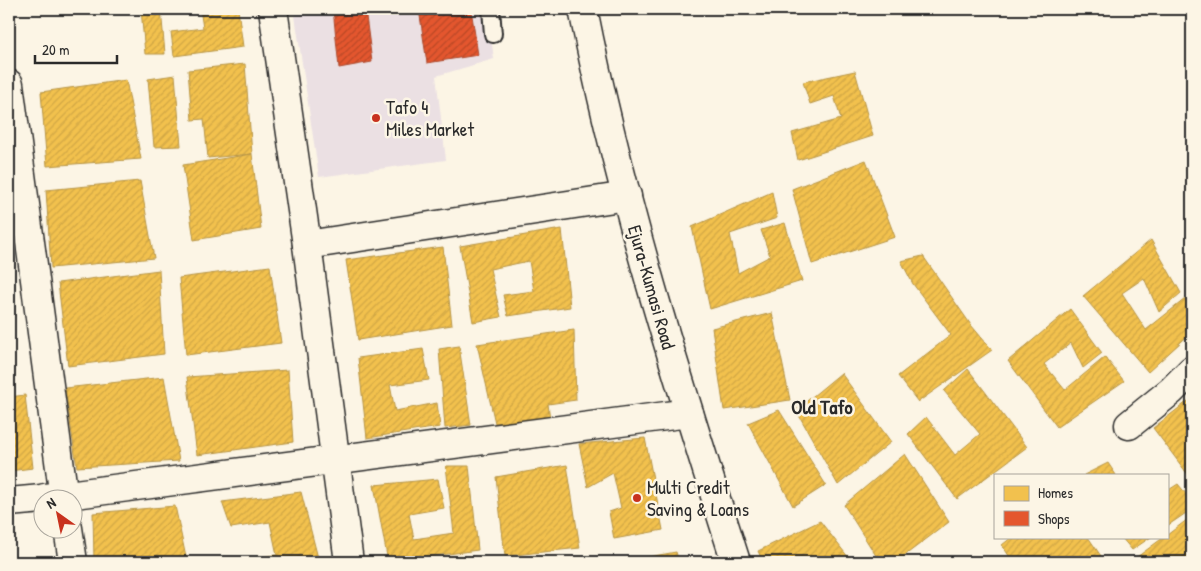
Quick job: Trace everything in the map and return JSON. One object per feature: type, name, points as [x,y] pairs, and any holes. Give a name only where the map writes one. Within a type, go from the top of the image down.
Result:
[{"type":"street","points":[[273,9],[307,245],[348,562]]},
{"type":"street","name":"Ejura-Kumasi Road","points":[[583,9],[599,89],[627,196],[689,413],[736,562]]},
{"type":"street","points":[[9,84],[53,488]]},
{"type":"street","points":[[307,245],[627,196]]},
{"type":"street","points":[[1129,425],[1171,392],[1192,370]]},
{"type":"street","points":[[82,494],[689,413]]},
{"type":"street","points":[[9,502],[32,500]]},
{"type":"street","points":[[69,538],[73,562]]},
{"type":"lane","points":[[491,9],[493,34]]},
{"type":"shaded area","name":"Tafo 4 Miles Market","points":[[294,9],[487,9],[494,59],[436,76],[446,160],[319,177]]},
{"type":"building: Homes","points":[[141,9],[161,9],[165,54],[145,54]]},
{"type":"building: Homes","points":[[200,9],[238,9],[243,47],[174,56],[171,32],[203,28]]},
{"type":"building: Homes","points":[[245,64],[252,154],[208,158],[204,119],[192,120],[188,70]]},
{"type":"building: Homes","points":[[855,71],[873,136],[798,160],[792,133],[841,119],[834,96],[810,104],[803,82]]},
{"type":"building: Homes","points":[[175,75],[181,146],[154,147],[148,79]]},
{"type":"building: Homes","points":[[126,80],[141,159],[47,166],[41,92]]},
{"type":"building: Homes","points":[[252,154],[261,229],[194,240],[183,165]]},
{"type":"building: Homes","points":[[866,160],[895,237],[812,264],[792,189]]},
{"type":"building: Homes","points":[[140,181],[154,258],[51,268],[46,190]]},
{"type":"building: Homes","points":[[772,192],[777,218],[730,234],[738,273],[770,256],[761,230],[785,223],[802,281],[710,309],[692,227]]},
{"type":"building: Homes","points":[[562,229],[570,307],[508,316],[503,295],[534,291],[529,261],[490,269],[501,317],[473,322],[460,246]]},
{"type":"building: Homes","points":[[1151,240],[1181,293],[1159,312],[1144,278],[1122,293],[1146,330],[1185,299],[1192,305],[1192,332],[1148,372],[1083,296]]},
{"type":"building: Homes","points":[[443,247],[452,325],[358,340],[346,260]]},
{"type":"building: Homes","points":[[923,256],[971,325],[992,350],[918,402],[898,376],[951,335],[913,284],[901,261]]},
{"type":"building: Homes","points":[[270,266],[281,343],[186,355],[179,278]]},
{"type":"building: Homes","points":[[159,270],[164,354],[68,366],[58,283]]},
{"type":"building: Homes","points":[[1070,309],[1102,353],[1083,368],[1071,343],[1044,364],[1065,390],[1105,357],[1124,381],[1057,427],[1008,361]]},
{"type":"building: Homes","points":[[772,313],[790,400],[724,410],[712,328]]},
{"type":"building: Homes","points":[[574,330],[576,400],[548,404],[550,419],[495,423],[477,344]]},
{"type":"building: Homes","points":[[459,346],[471,425],[445,428],[439,349]]},
{"type":"building: Homes","points":[[423,349],[429,380],[390,385],[395,411],[437,403],[440,427],[367,438],[358,358]]},
{"type":"building: Homes","points":[[968,369],[1027,447],[957,499],[908,434],[926,417],[955,455],[980,434],[944,391]]},
{"type":"building: Homes","points":[[288,370],[293,442],[197,455],[187,377]]},
{"type":"building: Homes","points":[[841,373],[891,442],[838,485],[796,410]]},
{"type":"building: Homes","points":[[164,377],[179,461],[77,467],[65,388]]},
{"type":"building: Homes","points":[[25,395],[33,468],[9,471],[9,397]]},
{"type":"building: Homes","points":[[1192,398],[1192,480],[1153,428]]},
{"type":"building: Homes","points":[[779,410],[826,485],[793,506],[748,423]]},
{"type":"building: Homes","name":"Multi Credit Saving & Loans","points":[[645,438],[663,530],[614,539],[609,512],[621,508],[613,473],[588,487],[579,444]]},
{"type":"building: Homes","points":[[905,454],[949,522],[896,562],[880,562],[844,505]]},
{"type":"building: Homes","points":[[1108,463],[1115,474],[1086,474]]},
{"type":"building: Homes","points":[[567,465],[580,548],[505,556],[496,477]]},
{"type":"building: Homes","points":[[446,466],[469,466],[478,550],[388,562],[374,485],[438,479],[444,508],[409,514],[414,539],[454,533]]},
{"type":"building: Homes","points":[[1178,484],[1192,501],[1192,509],[1168,525],[1168,490]]},
{"type":"building: Homes","points":[[301,492],[319,562],[234,562],[234,560],[277,555],[270,522],[231,528],[222,502]]},
{"type":"building: Homes","points":[[175,506],[187,562],[94,562],[93,513]]},
{"type":"building: Homes","points":[[1192,516],[1192,562],[1134,562],[1133,560],[1163,538],[1168,538],[1168,534]]},
{"type":"building: Homes","points":[[820,521],[852,562],[763,562],[758,551]]},
{"type":"building: Homes","points":[[1011,538],[1089,538],[1105,562],[1013,562],[1002,545]]},
{"type":"building: Homes","points":[[1122,538],[1150,538],[1132,550]]},
{"type":"building: Homes","points":[[676,552],[679,562],[621,562]]},
{"type":"building: Shops","points":[[333,9],[365,9],[372,62],[339,68]]},
{"type":"building: Shops","points":[[419,9],[471,9],[478,55],[427,63]]},
{"type":"place","name":"Tafo 4 Miles Market","points":[[376,118]]},
{"type":"place","name":"Multi Credit Saving & Loans","points":[[637,498]]},
{"type":"district","name":"Old Tafo","points":[[822,406]]}]
